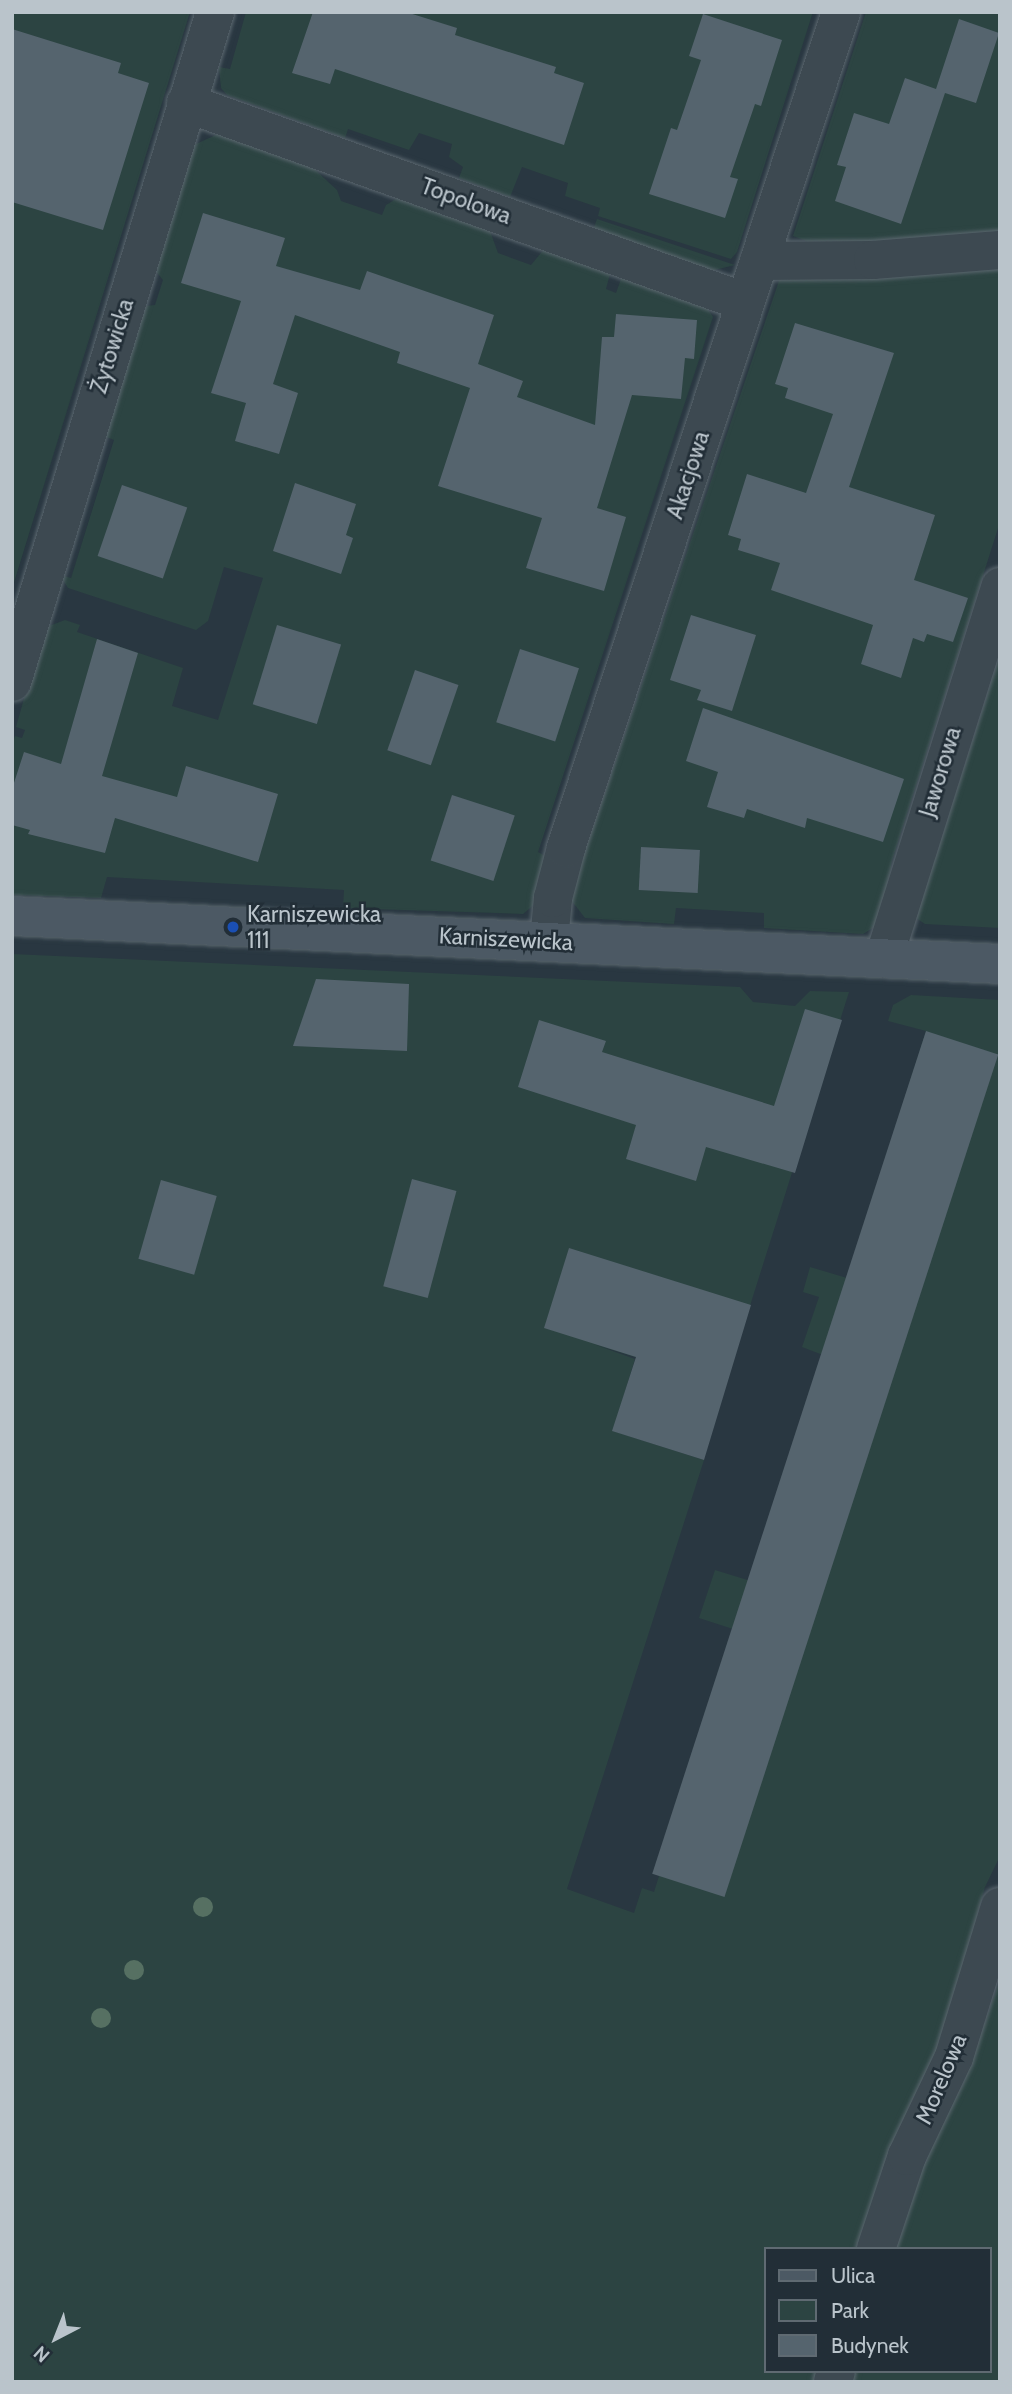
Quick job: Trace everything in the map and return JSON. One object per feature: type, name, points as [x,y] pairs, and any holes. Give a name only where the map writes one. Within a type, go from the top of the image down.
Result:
[{"type":"street","name":"Żytowicka","points":[[12,682],[215,12]]},
{"type":"street","name":"Akacjowa","points":[[549,941],[553,898],[566,848],[841,12]]},
{"type":"street","name":"Topolowa","points":[[186,103],[745,302]]},
{"type":"street","points":[[759,261],[873,260],[1000,250]]},
{"type":"street","name":"Jaworowa","points":[[884,958],[1000,587]]},
{"type":"street","name":"Karniszewicka","points":[[12,916],[1000,964]]},
{"type":"street","name":"Morelowa","points":[[877,2247],[907,2156],[954,2057],[1000,1907]]},
{"type":"green space","points":[[12,12],[190,12],[12,589]]},
{"type":"green space","points":[[246,12],[813,12],[737,252],[731,259],[598,216],[600,208],[565,196],[568,183],[522,167],[510,197],[459,178],[463,167],[449,157],[452,144],[419,133],[409,150],[348,129],[345,138],[227,95],[221,88],[219,67],[230,69]]},
{"type":"green space","points":[[866,12],[1000,12],[1000,235],[828,249],[793,236]]},
{"type":"green space","points":[[218,134],[311,166],[337,190],[341,201],[382,215],[386,205],[401,196],[490,231],[498,253],[531,265],[545,248],[611,270],[606,289],[616,293],[622,276],[707,308],[713,317],[538,852],[545,856],[536,903],[523,914],[343,908],[344,890],[107,877],[101,898],[12,895],[12,744],[15,736],[22,738],[25,730],[16,727],[44,628],[65,620],[80,625],[77,632],[183,668],[172,706],[218,720],[263,578],[224,567],[208,621],[196,630],[68,588],[60,575],[71,578],[114,440],[104,436],[146,306],[155,305],[163,280],[154,269],[194,145]]},
{"type":"green space","points":[[597,219],[735,265],[710,271],[593,230]]},
{"type":"green space","points":[[1000,263],[1000,522],[892,861],[881,923],[863,934],[764,928],[764,913],[676,908],[674,924],[585,918],[571,900],[571,893],[780,278]]},
{"type":"green space","points":[[1000,655],[1000,928],[925,924],[916,918]]},
{"type":"green space","points":[[12,954],[740,987],[753,1002],[795,1006],[810,991],[849,992],[725,1385],[593,1344],[635,1359],[613,1431],[704,1460],[567,1889],[634,1913],[642,1888],[654,1892],[736,1630],[699,1618],[715,1570],[754,1582],[823,1355],[802,1347],[819,1297],[803,1292],[810,1267],[847,1278],[926,1031],[888,1021],[893,1005],[911,995],[1000,1000],[1000,1856],[985,1887],[935,2067],[862,2247],[764,2247],[764,2373],[819,2373],[817,2382],[12,2382]]},
{"type":"green space","points":[[1000,1980],[1000,2382],[845,2382],[848,2373],[991,2373],[991,2247],[889,2247],[937,2124],[963,2084]]},
{"type":"building","points":[[313,12],[406,12],[457,28],[455,35],[556,67],[554,73],[584,83],[564,145],[335,69],[330,84],[292,73]]},
{"type":"building","points":[[703,14],[782,40],[761,106],[755,104],[730,177],[738,179],[725,218],[649,194],[671,128],[677,130],[701,60],[689,56]]},
{"type":"building","points":[[959,19],[999,33],[976,103],[945,93],[901,224],[835,201],[846,167],[837,165],[854,113],[889,124],[905,78],[936,89]]},
{"type":"building","points":[[12,29],[121,63],[118,73],[149,83],[103,230],[12,202]]},
{"type":"building","points":[[203,213],[285,238],[276,266],[360,290],[367,271],[494,315],[478,364],[523,381],[517,397],[595,425],[602,337],[614,337],[616,314],[697,320],[694,359],[685,358],[681,399],[632,395],[597,508],[626,517],[604,591],[526,568],[542,518],[438,486],[470,388],[397,363],[400,352],[295,315],[273,384],[298,393],[279,454],[235,441],[246,403],[211,393],[241,301],[181,283]]},
{"type":"building","points":[[795,323],[894,353],[849,487],[935,515],[914,580],[968,598],[953,642],[927,634],[924,642],[913,638],[901,678],[861,664],[873,625],[771,590],[780,563],[738,550],[741,539],[728,535],[747,474],[806,493],[833,414],[785,398],[788,388],[775,384]]},
{"type":"building","points":[[295,483],[356,504],[346,535],[353,538],[341,574],[273,551]]},
{"type":"building","points":[[122,485],[187,507],[163,578],[98,556]]},
{"type":"building","points":[[691,615],[756,635],[732,711],[697,700],[701,690],[670,680]]},
{"type":"building","points":[[277,625],[341,645],[317,724],[253,704]]},
{"type":"building","points":[[97,639],[138,653],[102,776],[177,797],[186,766],[278,794],[258,862],[115,818],[105,853],[28,834],[30,830],[12,825],[12,789],[24,752],[61,764]]},
{"type":"building","points":[[520,649],[579,668],[555,741],[496,722]]},
{"type":"building","points":[[415,670],[458,685],[431,765],[387,750]]},
{"type":"building","points":[[703,708],[904,779],[883,842],[807,818],[805,828],[747,809],[744,818],[707,807],[718,772],[686,761]]},
{"type":"building","points":[[452,795],[515,815],[493,881],[431,861]]},
{"type":"building","points":[[641,847],[700,850],[698,893],[639,890]]},
{"type":"building","points":[[316,979],[409,984],[407,1051],[293,1046]]},
{"type":"building","points":[[805,1009],[842,1020],[795,1173],[706,1147],[696,1181],[626,1159],[636,1125],[518,1087],[539,1020],[606,1041],[602,1052],[774,1106]]},
{"type":"building","points":[[926,1031],[998,1054],[724,1897],[652,1874]]},
{"type":"building","points":[[412,1179],[456,1191],[428,1298],[383,1286]]},
{"type":"building","points":[[161,1180],[217,1196],[194,1275],[138,1259]]},
{"type":"building","points":[[569,1248],[751,1305],[704,1460],[612,1431],[636,1357],[544,1328]]},
{"type":"place","name":"Karniszewicka 111","points":[[233,927]]}]
